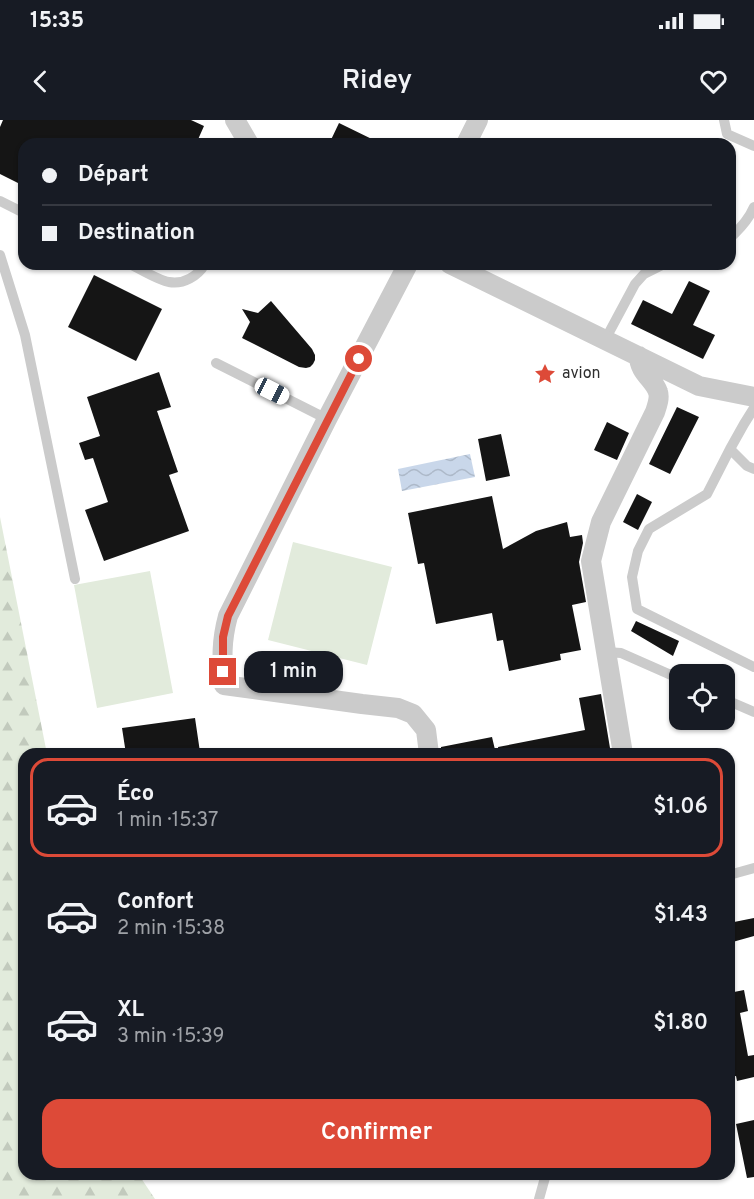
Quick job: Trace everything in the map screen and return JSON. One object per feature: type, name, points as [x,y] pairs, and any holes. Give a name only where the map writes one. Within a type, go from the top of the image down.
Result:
[{"type":"street","points":[[235,120],[246,138]]},
{"type":"street","points":[[472,138],[478,120]]},
{"type":"street","points":[[405,270],[228,616],[223,637],[224,685],[398,708],[413,714],[426,730],[428,748]]},
{"type":"street","points":[[462,270],[699,386],[754,397]]},
{"type":"street","points":[[622,748],[591,561],[601,522],[657,404],[659,394],[645,374],[639,357]]},
{"type":"lane","points":[[724,120],[727,134],[754,146]]},
{"type":"lane","points":[[0,201],[18,210]]},
{"type":"lane","points":[[736,233],[752,213],[754,207]]},
{"type":"lane","points":[[0,255],[25,335],[75,579]]},
{"type":"lane","points":[[143,270],[168,282],[185,281],[202,270]]},
{"type":"lane","points":[[605,340],[635,284],[644,274],[652,270]]},
{"type":"lane","points":[[216,363],[327,419]]},
{"type":"lane","points":[[754,408],[707,494],[649,529],[638,551],[632,577],[637,609],[754,667]]},
{"type":"lane","points":[[730,449],[747,466],[754,469]]},
{"type":"lane","points":[[606,652],[621,653],[669,674]]},
{"type":"lane","points":[[735,704],[754,712]]},
{"type":"lane","points":[[735,873],[754,868]]},
{"type":"lane","points":[[539,1199],[544,1180]]},
{"type":"green space","points":[[0,517],[46,748],[18,748],[18,1180],[142,1180],[155,1199],[0,1199]]},
{"type":"green space","points":[[293,542],[392,567],[367,665],[268,640]]},
{"type":"green space","points":[[150,571],[173,693],[97,708],[74,585]]},
{"type":"water","points":[[470,454],[475,477],[402,491],[398,469]]},
{"type":"building","points":[[3,120],[191,120],[204,126],[199,138],[18,138],[18,183],[0,174],[0,127]]},
{"type":"building","points":[[339,123],[370,138],[332,138]]},
{"type":"building","points":[[94,275],[162,309],[136,361],[68,327]]},
{"type":"building","points":[[689,281],[710,291],[693,325],[715,335],[703,359],[631,324],[643,300],[672,314]]},
{"type":"building","points":[[271,301],[312,349],[315,360],[310,367],[299,367],[242,338],[250,322],[242,309],[258,313]]},
{"type":"building","points":[[159,372],[171,407],[157,411],[178,472],[169,475],[189,531],[104,561],[85,510],[108,502],[93,458],[85,460],[79,443],[100,436],[87,397]]},
{"type":"building","points":[[677,407],[699,417],[670,474],[649,464]]},
{"type":"building","points":[[607,422],[629,433],[617,460],[594,450]]},
{"type":"building","points":[[501,434],[510,476],[486,481],[478,439]]},
{"type":"building","points":[[637,494],[652,502],[638,530],[623,522]]},
{"type":"building","points":[[492,496],[503,549],[536,531],[567,522],[570,537],[582,535],[583,543],[579,562],[586,602],[572,605],[581,650],[560,654],[561,660],[509,671],[503,640],[497,641],[492,613],[436,624],[424,563],[418,564],[408,513]]},
{"type":"building","points":[[636,621],[679,641],[673,656],[631,631]]},
{"type":"building","points":[[601,694],[610,748],[498,748],[585,730],[579,698]]},
{"type":"building","points":[[195,718],[199,748],[125,748],[122,728]]},
{"type":"building","points":[[492,737],[495,748],[441,748]]},
{"type":"building","points":[[754,918],[754,936],[735,941],[735,922]]},
{"type":"building","points":[[744,990],[748,1011],[740,1013],[748,1056],[754,1055],[754,1077],[737,1081],[735,1076],[735,992]]},
{"type":"building","points":[[754,1120],[754,1177],[747,1178],[736,1124]]},
{"type":"place","name":"avion","points":[[545,374]]},
{"type":"route","points":[[223,672],[223,637],[228,616],[359,359]]}]
